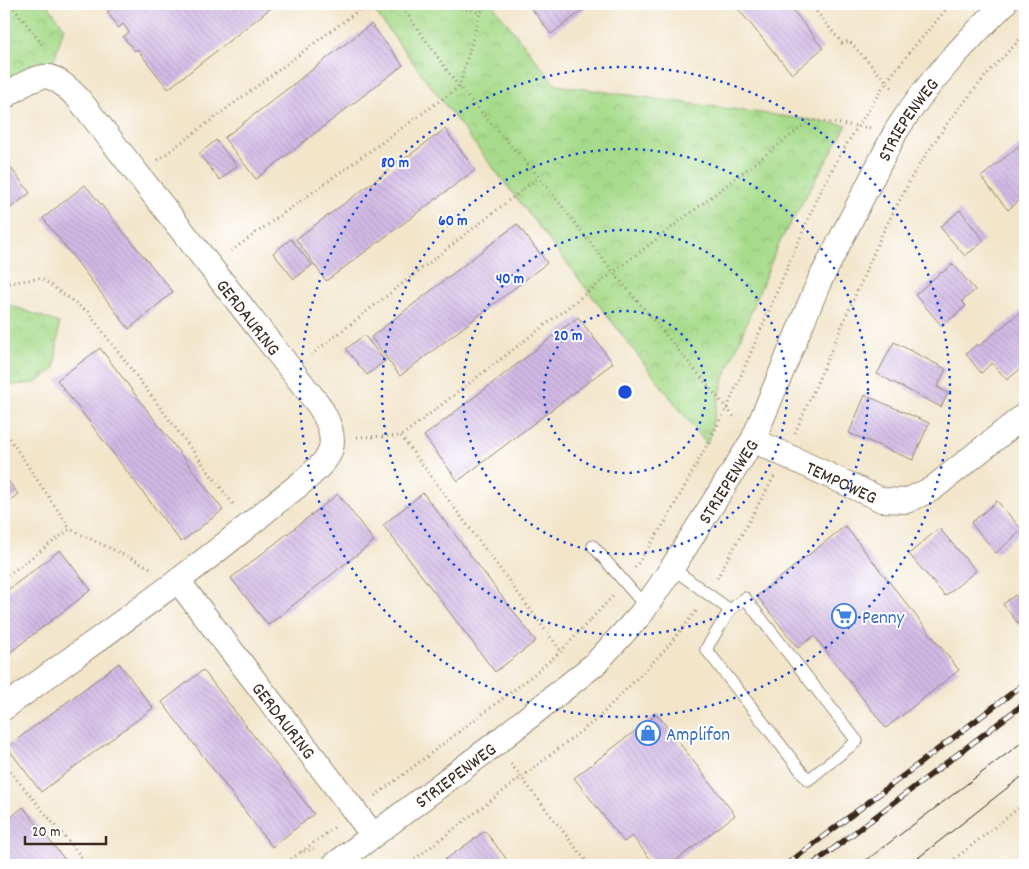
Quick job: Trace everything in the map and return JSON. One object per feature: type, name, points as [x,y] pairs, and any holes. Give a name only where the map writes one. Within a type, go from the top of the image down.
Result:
[{"type":"street","name":"STRIEPENWEG","points":[[334,865],[496,744],[595,664],[641,614],[754,440],[819,282],[896,131],[910,109],[970,38],[1004,4]]},
{"type":"street","points":[[4,97],[32,80],[48,77]]},
{"type":"street","name":"GERDAURING","points":[[48,77],[66,86],[78,98],[139,174],[318,404],[328,419],[332,437]]},
{"type":"street","name":"TEMPOWEG","points":[[754,440],[882,500],[906,501],[932,489],[1025,416]]},
{"type":"street","points":[[4,708],[178,581],[249,526],[314,471],[329,453],[332,437]]},
{"type":"street","name":"GERDAURING","points":[[178,581],[373,835]]},
{"type":"lane","points":[[593,546],[646,607]]},
{"type":"lane","points":[[672,568],[730,610]]},
{"type":"lane","points":[[745,598],[857,741],[808,780],[706,649],[730,610],[745,598]]},
{"type":"path","points":[[11,4],[44,47],[48,77]]},
{"type":"path","points":[[139,174],[367,4]]},
{"type":"path","points":[[400,4],[459,87],[539,177],[614,273],[754,440]]},
{"type":"path","points":[[447,4],[480,13]]},
{"type":"path","points":[[210,267],[459,87],[480,13],[491,4]]},
{"type":"path","points":[[810,4],[842,43],[850,41],[910,109]]},
{"type":"path","points":[[301,852],[532,676],[560,651],[625,583],[666,521],[726,408],[818,196],[856,126],[886,82],[951,4]]},
{"type":"path","points":[[785,454],[882,234],[915,171],[949,121],[988,73],[1025,34]]},
{"type":"path","points":[[332,437],[401,436],[811,120],[896,131]]},
{"type":"path","points":[[291,371],[539,177]]},
{"type":"path","points":[[4,284],[41,278],[88,312],[249,526]]},
{"type":"path","points":[[4,430],[70,528],[178,581]]},
{"type":"path","points":[[401,436],[560,651]]},
{"type":"path","points":[[4,578],[70,528]]},
{"type":"path","points":[[477,717],[588,865]]},
{"type":"path","points":[[4,764],[88,865]]},
{"type":"path","points":[[947,865],[1025,802]]},
{"type":"green space","points":[[4,4],[47,4],[64,27],[49,77],[4,105]]},
{"type":"green space","points":[[369,4],[492,4],[556,85],[847,125],[778,245],[724,379],[707,445],[464,130]]},
{"type":"green space","points":[[10,305],[59,323],[55,369],[35,383],[4,386],[4,307]]},
{"type":"building","points":[[108,4],[276,4],[168,89],[137,49],[135,51],[123,37],[129,32],[123,24],[119,28],[107,12],[112,9]]},
{"type":"building","points":[[528,4],[591,4],[551,34]]},
{"type":"building","points":[[734,4],[788,4],[823,48],[792,74]]},
{"type":"building","points":[[371,24],[403,65],[256,179],[224,138]]},
{"type":"building","points":[[445,129],[475,170],[326,281],[296,239]]},
{"type":"building","points":[[216,140],[237,166],[220,180],[199,154]]},
{"type":"building","points":[[1025,141],[1025,196],[1008,210],[981,177]]},
{"type":"building","points":[[4,159],[30,193],[4,213]]},
{"type":"building","points":[[85,185],[173,292],[129,329],[43,218]]},
{"type":"building","points":[[960,210],[984,241],[965,256],[940,227]]},
{"type":"building","points":[[517,224],[547,263],[400,376],[371,337]]},
{"type":"building","points":[[291,239],[312,265],[294,279],[273,253]]},
{"type":"building","points":[[953,264],[975,290],[962,301],[966,306],[942,326],[915,295]]},
{"type":"building","points":[[1025,308],[1025,365],[1007,380],[992,363],[981,373],[966,354],[977,344],[979,346]]},
{"type":"building","points":[[578,317],[613,363],[458,481],[424,436]]},
{"type":"building","points":[[364,335],[385,361],[367,375],[346,349]]},
{"type":"building","points":[[894,342],[946,369],[937,387],[948,393],[941,407],[877,374]]},
{"type":"building","points":[[100,348],[223,510],[181,542],[57,380]]},
{"type":"building","points":[[865,395],[929,423],[913,460],[849,433]]},
{"type":"building","points":[[4,475],[18,494],[4,505]]},
{"type":"building","points":[[423,493],[536,641],[495,672],[383,525]]},
{"type":"building","points":[[338,494],[374,541],[268,625],[231,578]]},
{"type":"building","points":[[997,501],[1022,530],[996,553],[971,523]]},
{"type":"building","name":"Penny","points":[[845,526],[959,670],[886,728],[814,636],[798,648],[757,596]]},
{"type":"building","points":[[939,528],[976,571],[945,596],[909,554]]},
{"type":"building","points":[[60,550],[91,590],[4,657],[4,593]]},
{"type":"building","points":[[1015,595],[1025,607],[1025,622],[1020,626],[1003,604]]},
{"type":"building","points":[[119,663],[153,708],[41,792],[7,747]]},
{"type":"building","points":[[203,670],[314,814],[272,847],[162,702]]},
{"type":"building","points":[[657,714],[735,815],[670,865],[655,865],[632,836],[624,842],[574,778]]},
{"type":"building","points":[[23,807],[69,865],[4,865],[4,823]]},
{"type":"building","points":[[485,831],[511,865],[438,865]]},
{"type":"tram line","points":[[860,865],[1025,740]]},
{"type":"tram line","points":[[909,865],[1025,774]]},
{"type":"railway","points":[[786,865],[1025,683]]},
{"type":"railway","points":[[812,865],[1025,703]]},
{"type":"place","name":"Penny","points":[[844,616]]},
{"type":"place","name":"Amplifon","points":[[648,733]]}]
